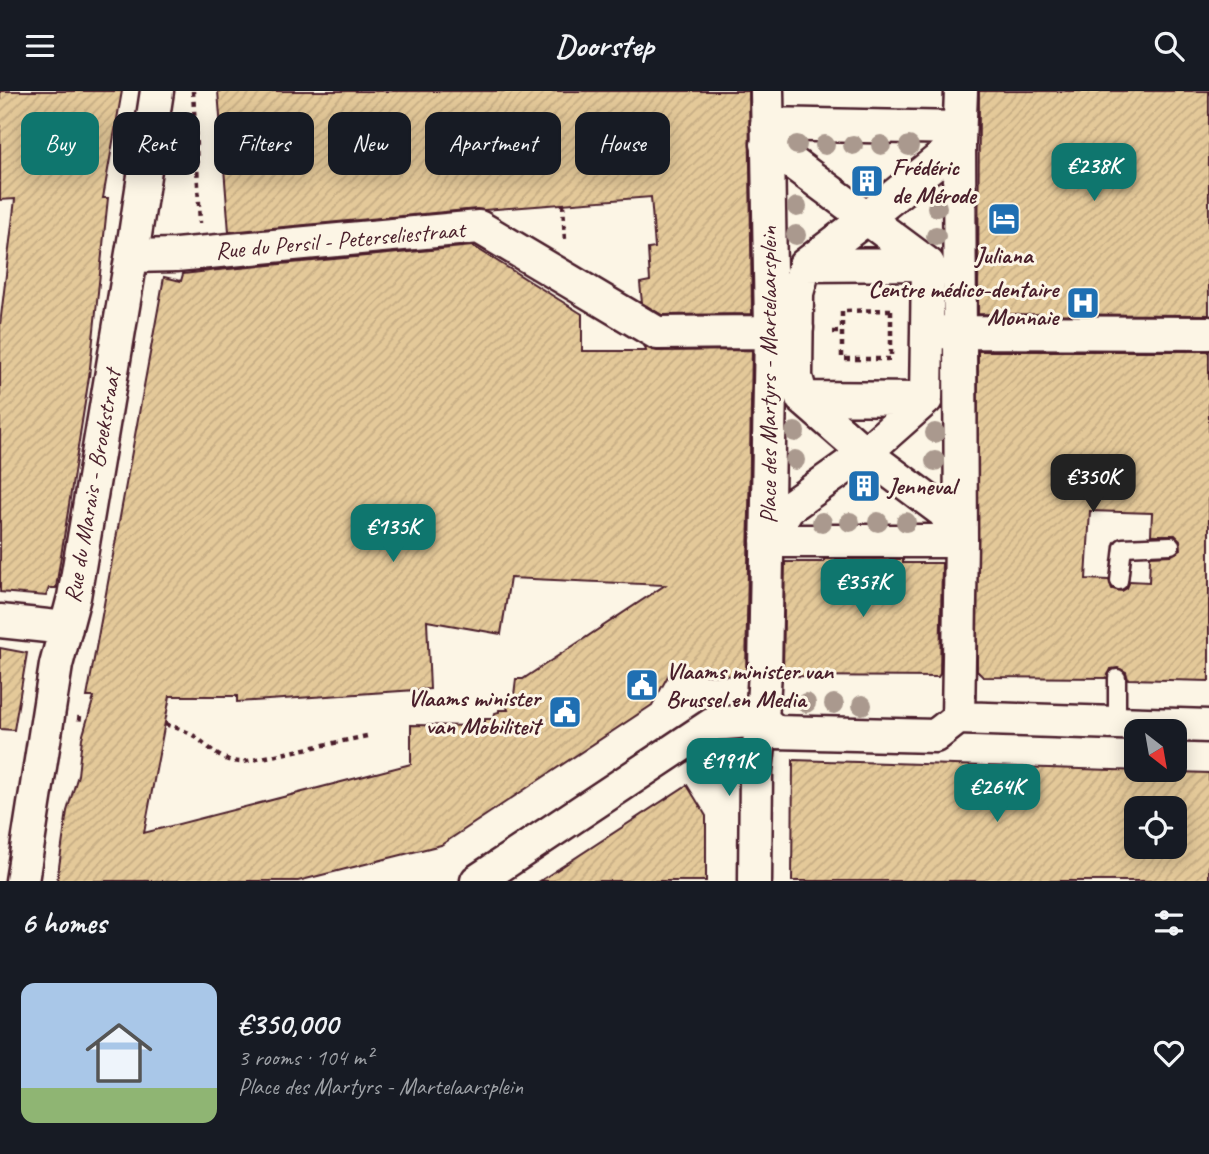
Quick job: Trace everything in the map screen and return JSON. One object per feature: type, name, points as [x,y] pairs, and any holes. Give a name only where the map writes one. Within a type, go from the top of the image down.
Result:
[{"type":"street","name":"Rue du Marais - Broekstraat","points":[[22,881],[56,665],[76,583],[132,256],[157,91]]},
{"type":"street","name":"Place des Martyrs - Martelaarsplein","points":[[767,91],[767,134],[799,332],[767,541],[961,541]]},
{"type":"street","points":[[958,718],[961,541],[961,91]]},
{"type":"street","points":[[767,134],[959,136]]},
{"type":"street","points":[[767,134],[867,218],[928,264]]},
{"type":"street","points":[[799,332],[867,218],[959,136]]},
{"type":"street","name":"Rue du Persil - Peterseliestraat","points":[[132,256],[176,255],[479,227],[657,333],[799,332]]},
{"type":"street","points":[[799,332],[845,271],[888,271],[928,264]]},
{"type":"street","points":[[755,881],[756,771],[762,720],[767,541],[788,508],[865,453],[926,399],[928,264]]},
{"type":"street","points":[[799,332],[846,394],[887,394],[926,399]]},
{"type":"street","points":[[799,332],[865,453],[944,512],[961,541]]},
{"type":"street","points":[[925,334],[1209,333]]},
{"type":"street","points":[[0,621],[66,628]]},
{"type":"street","points":[[477,881],[713,724],[762,720],[776,732],[784,733],[935,736],[958,718],[1209,726]]},
{"type":"lane","points":[[1119,581],[1123,547],[1171,545]]},
{"type":"lane","points":[[1117,678],[1117,723]]},
{"type":"path","points":[[193,91],[201,233]]},
{"type":"path","points":[[563,204],[566,252]]},
{"type":"path","points":[[891,310],[891,359],[842,359],[842,332],[842,311],[891,310]]},
{"type":"path","points":[[833,332],[842,332]]},
{"type":"path","points":[[165,724],[188,733],[219,758],[230,762],[243,762],[367,736]]},
{"type":"building","points":[[0,91],[122,91],[118,112],[113,112],[113,142],[103,198],[108,198],[89,377],[56,588],[49,588],[46,596],[0,592],[0,325],[15,199],[0,200]]},
{"type":"building","points":[[218,91],[749,91],[752,314],[662,315],[642,303],[640,283],[650,281],[648,249],[655,248],[651,197],[477,209],[229,232],[225,175],[314,175],[314,112],[220,112]]},
{"type":"building","points":[[979,91],[1209,91],[1209,315],[978,314]]},
{"type":"building","points":[[473,246],[582,314],[582,351],[646,351],[645,347],[657,351],[752,350],[746,674],[669,674],[652,705],[441,845],[298,881],[57,881],[67,811],[78,775],[82,738],[94,697],[87,697],[164,277],[181,281],[183,274]],"holes":[[[510,578],[665,585],[523,679],[516,679],[513,703],[506,704],[508,710],[495,713],[494,719],[485,719],[485,722],[480,722],[480,726],[411,725],[411,764],[144,833],[170,696],[237,696],[237,702],[430,689],[427,621],[501,634]]]},
{"type":"building","points":[[978,351],[1209,351],[1209,681],[1128,679],[1126,672],[1118,668],[1111,669],[1107,678],[983,677],[977,671]],"holes":[[[1090,511],[1152,513],[1151,535],[1175,535],[1180,540],[1181,549],[1172,555],[1150,556],[1149,582],[1130,581],[1122,591],[1112,589],[1109,580],[1086,579]]]},
{"type":"building","points":[[824,559],[903,559],[903,563],[942,563],[938,677],[789,676],[783,670],[785,562],[824,562]]},
{"type":"building","points":[[0,648],[27,653],[14,730],[0,729]]},
{"type":"building","points":[[793,760],[1124,770],[1124,782],[1187,782],[1187,772],[1209,773],[1209,881],[792,881]]},
{"type":"building","points":[[687,785],[706,816],[706,881],[540,881]]},
{"type":"place","name":"Frédéric de Mérode","points":[[867,181]]},
{"type":"place","name":"Juliana","points":[[1004,219]]},
{"type":"place","name":"Centre médico-dentaire Monnaie","points":[[1083,303]]},
{"type":"place","name":"Jenneval","points":[[864,486]]},
{"type":"place","name":"Vlaams minister van Brussel en Media","points":[[642,685]]},
{"type":"place","name":"Vlaams minister van Mobiliteit","points":[[565,712]]}]
